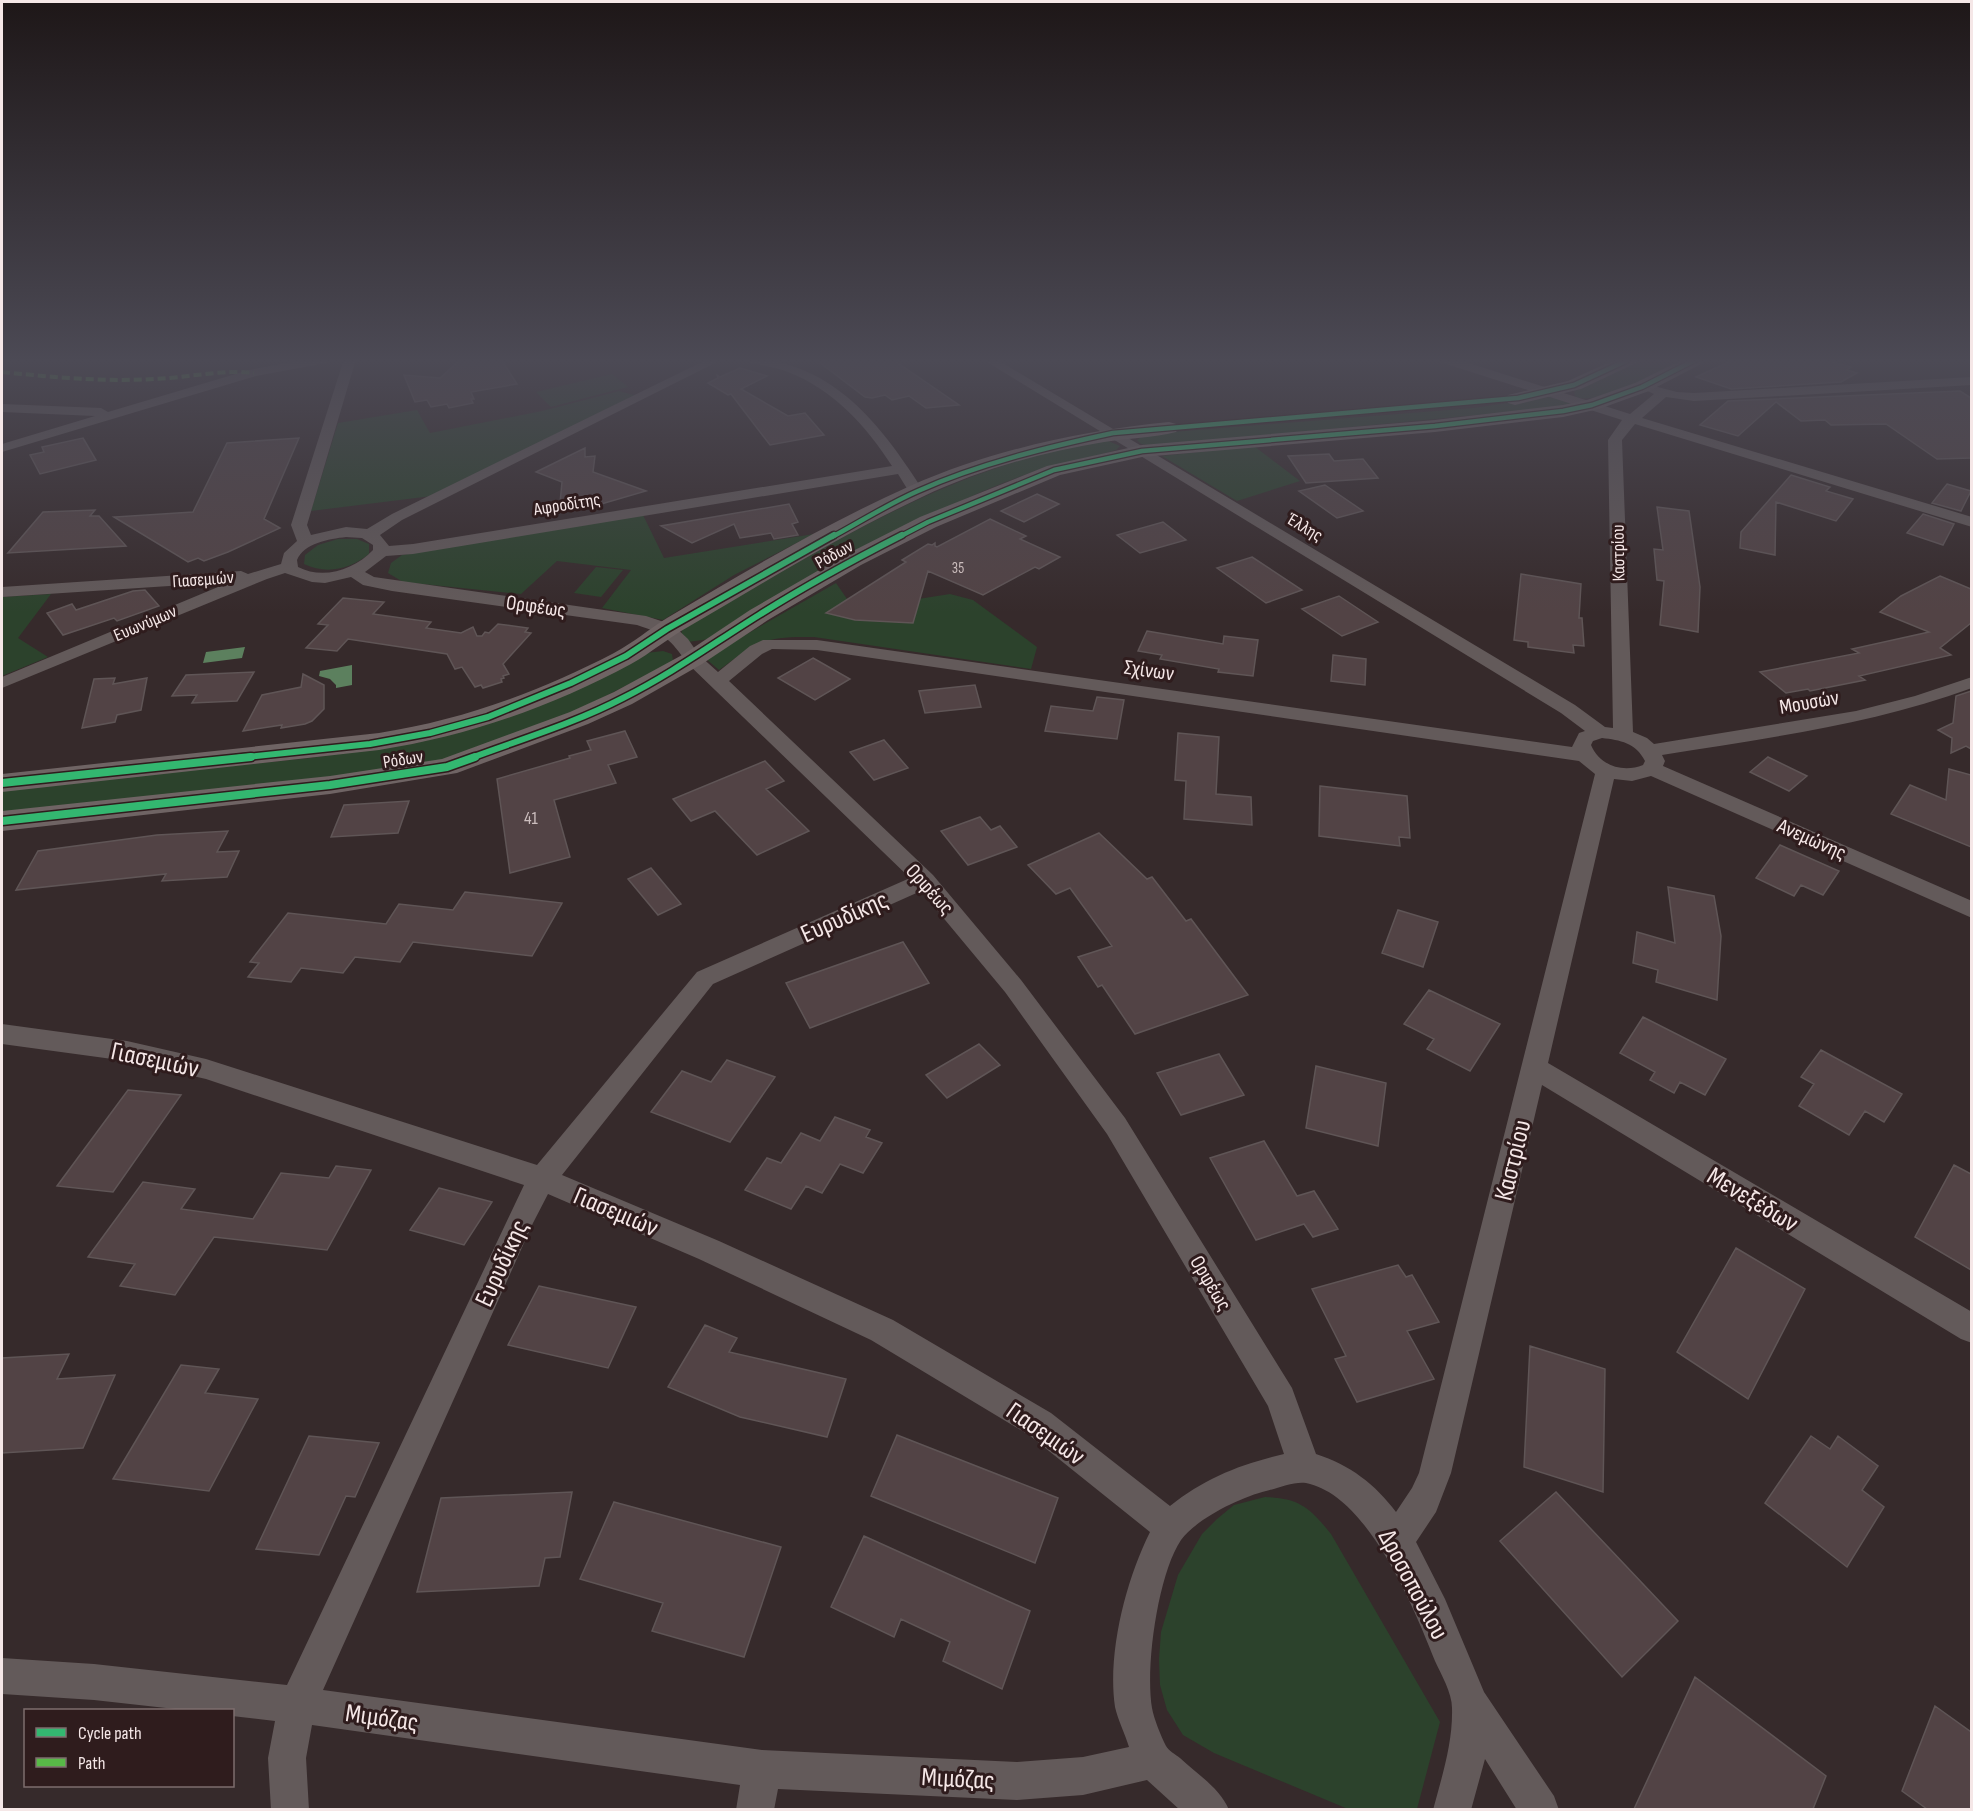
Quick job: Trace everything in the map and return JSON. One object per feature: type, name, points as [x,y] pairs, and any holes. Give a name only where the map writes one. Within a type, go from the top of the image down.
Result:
[{"type":"street","points":[[2,448],[17,444]]},
{"type":"street","points":[[306,543],[299,525],[324,444]]},
{"type":"street","points":[[369,535],[398,517],[546,444]]},
{"type":"street","points":[[885,444],[916,492]]},
{"type":"street","name":"Ρόδων","points":[[2,783],[370,744],[430,733],[488,717],[571,683],[626,656],[667,629],[810,548],[916,492],[1005,460],[1065,444]]},
{"type":"street","name":"Έλλης","points":[[1130,444],[1568,709],[1600,732]]},
{"type":"street","name":"Ρόδων","points":[[2,821],[330,785],[447,766],[579,718],[623,698],[693,659],[768,609],[854,560],[928,522],[1053,470],[1142,451],[1228,444]]},
{"type":"street","name":"Καστρίου","points":[[1615,444],[1623,734]]},
{"type":"street","points":[[1716,444],[1971,522]]},
{"type":"street","name":"Αφροδίτης","points":[[381,552],[413,549],[902,469]]},
{"type":"street","points":[[352,532],[369,535],[378,539],[381,552],[371,562],[352,571],[325,577],[313,577],[293,572],[289,567],[289,556],[306,543],[332,534],[352,532]]},
{"type":"street","name":"Ευωνύμων","points":[[2,683],[261,575],[289,567]]},
{"type":"street","name":"Ορφέως","points":[[352,571],[369,581],[392,586],[640,620],[667,629],[682,643],[693,659],[925,880],[1013,986],[1116,1126],[1281,1399],[1304,1466]]},
{"type":"street","name":"Γιασεμιών","points":[[2,592],[261,575]]},
{"type":"street","name":"Σχίνων","points":[[718,681],[756,650],[769,644],[817,645],[1595,763],[1625,775],[1641,774],[1652,760]]},
{"type":"street","name":"Μουσών","points":[[1652,760],[1857,717],[1922,700],[1971,682]]},
{"type":"street","points":[[1600,732],[1623,734]]},
{"type":"street","name":"Καστρίου","points":[[1397,1541],[1424,1500],[1435,1473],[1535,1068],[1595,763],[1581,745],[1586,737],[1600,732]]},
{"type":"street","name":"Ανεμώνης","points":[[1623,734],[1641,742],[1652,760],[1971,910]]},
{"type":"street","name":"Ευρυδίκης","points":[[290,1809],[287,1758],[297,1705],[512,1238],[542,1179],[705,978],[925,880]]},
{"type":"street","name":"Γιασεμιών","points":[[2,1034],[127,1051],[206,1070],[542,1179],[709,1250],[882,1330],[1040,1424],[1170,1527]]},
{"type":"street","name":"Μενεξέδων","points":[[1535,1068],[1971,1329]]},
{"type":"street","points":[[1210,1809],[1153,1761],[1134,1709],[1131,1675],[1138,1623],[1150,1568],[1170,1527],[1206,1498],[1251,1478],[1304,1466]]},
{"type":"street","name":"Δροσοπούλου","points":[[1304,1466],[1328,1474],[1351,1488],[1375,1512],[1397,1541],[1433,1611],[1471,1706],[1468,1752],[1452,1809]]},
{"type":"street","name":"Μιμόζας","points":[[2,1676],[94,1682],[297,1705],[762,1769],[1017,1781],[1083,1776],[1153,1761]]},
{"type":"street","points":[[1471,1706],[1540,1809]]},
{"type":"street","points":[[755,1809],[762,1769]]},
{"type":"shaded area","points":[[332,444],[540,444],[432,496],[311,511]]},
{"type":"shaded area","points":[[1081,444],[1114,444],[1120,446],[1116,450],[1056,465],[985,490],[865,549],[709,639],[688,642],[681,637],[682,629],[810,555],[898,509],[988,471]]},
{"type":"shaded area","points":[[1141,444],[1179,444],[1153,446]]},
{"type":"shaded area","points":[[1254,446],[1300,481],[1237,501],[1162,456]]},
{"type":"shaded area","points":[[643,515],[664,558],[814,534],[734,575],[663,620],[602,608],[631,570],[557,561],[521,594],[403,582],[388,573],[391,563],[402,555]]},
{"type":"shaded area","points":[[338,539],[357,539],[369,544],[369,554],[338,569],[321,569],[304,564],[305,555],[318,545]]},
{"type":"shaded area","points":[[596,567],[623,570],[601,597],[574,593]]},
{"type":"shaded area","points":[[836,583],[854,609],[950,594],[973,600],[1037,647],[1031,669],[814,637],[772,639],[762,642],[743,652],[719,670],[705,658]]},
{"type":"shaded area","points":[[51,594],[18,638],[48,657],[2,676],[2,597]]},
{"type":"shaded area","points":[[245,647],[242,658],[203,663],[206,652]]},
{"type":"shaded area","points":[[663,651],[672,654],[673,661],[602,698],[505,741],[451,758],[393,770],[334,778],[2,814],[2,791],[11,789],[310,758],[417,743],[646,653]]},
{"type":"shaded area","points":[[352,665],[352,685],[336,688],[330,679],[319,676],[320,671]]},
{"type":"shaded area","points":[[1265,1497],[1296,1502],[1317,1517],[1331,1534],[1440,1722],[1417,1809],[1348,1809],[1214,1753],[1183,1735],[1167,1710],[1160,1685],[1161,1632],[1178,1575],[1202,1534],[1217,1519],[1234,1505]]},
{"type":"building","points":[[58,444],[86,444],[96,460],[40,474],[30,455],[44,452],[42,447]]},
{"type":"building","points":[[227,444],[297,444],[264,519],[280,528],[228,552],[204,561],[198,558],[188,562],[114,517],[193,512]]},
{"type":"building","points":[[1914,444],[1971,444],[1971,458],[1937,459]]},
{"type":"building","points":[[585,448],[585,457],[595,456],[593,472],[646,491],[591,507],[568,510],[560,503],[562,482],[536,472]]},
{"type":"building","points":[[1329,454],[1334,461],[1363,459],[1378,478],[1306,483],[1288,456]]},
{"type":"building","points":[[1791,475],[1830,487],[1826,491],[1853,499],[1836,521],[1776,502],[1775,555],[1740,548],[1741,532]]},
{"type":"building","points":[[1947,484],[1971,491],[1961,511],[1932,503]]},
{"type":"building","points":[[1325,485],[1363,511],[1337,518],[1299,491]]},
{"type":"building","points":[[1037,494],[1059,504],[1024,522],[1001,511]]},
{"type":"building","points":[[789,504],[798,522],[792,524],[798,535],[774,539],[771,533],[740,538],[734,524],[692,543],[661,526]]},
{"type":"building","points":[[1657,507],[1689,511],[1700,587],[1698,632],[1660,625],[1664,581],[1657,580],[1654,549],[1663,550]]},
{"type":"building","points":[[95,510],[90,516],[99,516],[126,546],[8,553],[43,512]]},
{"type":"building","points":[[1923,514],[1954,524],[1943,545],[1907,533]]},
{"type":"building","points":[[990,519],[1026,536],[1020,539],[1060,557],[1039,569],[1035,567],[983,595],[928,571],[913,623],[855,620],[826,613],[906,562],[902,560],[928,544],[935,543],[937,547]]},
{"type":"building","points":[[1163,522],[1186,540],[1140,553],[1117,535]]},
{"type":"building","points":[[1252,557],[1302,590],[1266,603],[1217,568]]},
{"type":"building","points":[[1521,574],[1581,584],[1579,618],[1582,618],[1584,646],[1573,645],[1574,653],[1528,647],[1528,642],[1514,640]]},
{"type":"building","points":[[1940,576],[1971,589],[1971,623],[1940,648],[1951,655],[1859,676],[1865,680],[1810,691],[1808,689],[1786,693],[1760,672],[1859,653],[1852,649],[1929,632],[1880,612],[1901,596]]},
{"type":"building","points":[[145,590],[159,606],[117,621],[114,618],[63,635],[47,613],[72,604],[76,610],[133,591]]},
{"type":"building","points":[[1339,596],[1378,622],[1342,636],[1302,609]]},
{"type":"building","points":[[343,598],[384,602],[373,614],[431,622],[426,628],[461,633],[473,627],[477,636],[482,636],[498,624],[528,628],[525,632],[531,633],[503,664],[509,674],[503,676],[502,682],[483,688],[481,685],[475,687],[462,667],[455,669],[447,654],[348,639],[337,651],[306,648],[328,625],[318,624]]},
{"type":"building","points":[[1147,631],[1223,644],[1224,636],[1258,640],[1253,676],[1218,672],[1219,669],[1160,659],[1162,655],[1138,651]]},
{"type":"building","points":[[1333,655],[1366,659],[1365,685],[1331,681]]},
{"type":"building","points":[[813,658],[850,679],[815,700],[778,678]]},
{"type":"building","points":[[254,672],[237,701],[192,703],[197,695],[172,696],[186,675]]},
{"type":"building","points":[[303,674],[324,685],[324,709],[312,721],[281,728],[282,725],[243,731],[262,695],[301,687]]},
{"type":"building","points":[[115,678],[113,684],[147,678],[141,710],[117,715],[115,722],[82,728],[94,679]]},
{"type":"building","points":[[975,685],[981,707],[925,713],[919,691]]},
{"type":"building","points":[[1971,691],[1971,749],[1966,746],[1951,753],[1952,738],[1938,730],[1953,723],[1956,696]]},
{"type":"building","points":[[1097,697],[1124,700],[1117,739],[1045,731],[1051,706],[1093,711]]},
{"type":"building","points":[[625,731],[637,757],[608,765],[616,783],[554,800],[570,857],[510,873],[497,779],[570,758],[569,756],[591,750],[587,741]]},
{"type":"building","points":[[1178,733],[1219,737],[1216,794],[1251,797],[1252,825],[1184,819],[1186,781],[1175,780]]},
{"type":"building","points":[[884,740],[908,768],[874,780],[850,752]]},
{"type":"building","points":[[1768,757],[1807,776],[1789,791],[1750,772]]},
{"type":"building","points":[[765,761],[784,781],[766,789],[809,831],[757,855],[715,811],[691,821],[673,799]]},
{"type":"building","points":[[1949,769],[1971,775],[1971,847],[1891,814],[1910,785],[1946,800]]},
{"type":"building","points":[[1320,786],[1407,796],[1410,838],[1399,837],[1400,846],[1319,836]]},
{"type":"building","points":[[409,801],[398,833],[331,837],[344,805]]},
{"type":"building","points":[[980,817],[991,830],[1000,826],[1017,847],[968,865],[941,831]]},
{"type":"building","points":[[228,831],[217,852],[239,851],[227,877],[162,881],[166,874],[16,890],[38,851],[157,835]]},
{"type":"building","points":[[1099,833],[1147,879],[1152,877],[1186,921],[1191,919],[1248,995],[1135,1034],[1102,985],[1098,987],[1078,957],[1112,946],[1070,888],[1056,894],[1028,865]]},
{"type":"building","points":[[1780,845],[1839,871],[1823,895],[1801,885],[1794,896],[1756,878]]},
{"type":"building","points":[[651,868],[681,904],[658,915],[628,879]]},
{"type":"building","points":[[1668,887],[1714,896],[1721,936],[1717,1000],[1656,982],[1658,970],[1633,963],[1637,932],[1675,943]]},
{"type":"building","points":[[465,892],[562,903],[532,956],[413,942],[400,962],[355,957],[343,973],[301,968],[291,982],[248,977],[259,963],[250,962],[288,913],[386,924],[399,904],[453,910]]},
{"type":"building","points":[[1398,910],[1438,922],[1423,967],[1382,953]]},
{"type":"building","points":[[903,942],[929,983],[810,1028],[786,983]]},
{"type":"building","points":[[1429,990],[1500,1024],[1470,1071],[1427,1049],[1434,1039],[1404,1024]]},
{"type":"building","points":[[1643,1017],[1726,1059],[1705,1095],[1680,1082],[1674,1093],[1650,1080],[1655,1072],[1620,1053]]},
{"type":"building","points":[[979,1044],[1000,1065],[947,1098],[926,1075]]},
{"type":"building","points":[[1821,1050],[1902,1094],[1884,1122],[1865,1111],[1849,1135],[1799,1106],[1814,1084],[1801,1077]]},
{"type":"building","points":[[1219,1054],[1244,1095],[1181,1115],[1157,1073]]},
{"type":"building","points":[[727,1060],[775,1077],[730,1142],[651,1112],[682,1071],[711,1082]]},
{"type":"building","points":[[1316,1066],[1386,1083],[1378,1146],[1306,1128]]},
{"type":"building","points":[[128,1090],[181,1095],[113,1192],[57,1186]]},
{"type":"building","points":[[835,1117],[870,1130],[866,1137],[882,1143],[863,1173],[840,1164],[822,1193],[806,1186],[791,1209],[745,1190],[767,1158],[781,1163],[801,1133],[820,1141]]},
{"type":"building","points":[[1264,1141],[1297,1196],[1314,1191],[1338,1229],[1313,1237],[1304,1224],[1256,1240],[1210,1158]]},
{"type":"building","points":[[1954,1165],[1971,1174],[1971,1270],[1915,1237]]},
{"type":"building","points":[[336,1166],[371,1170],[327,1250],[214,1237],[175,1295],[120,1286],[135,1264],[88,1257],[143,1182],[195,1189],[181,1209],[253,1219],[281,1173],[329,1178]]},
{"type":"building","points":[[439,1188],[492,1202],[464,1245],[410,1230]]},
{"type":"building","points":[[1736,1248],[1805,1289],[1748,1399],[1677,1352]]},
{"type":"building","points":[[1398,1265],[1406,1277],[1412,1275],[1439,1322],[1407,1331],[1434,1379],[1357,1402],[1335,1359],[1346,1356],[1312,1289]]},
{"type":"building","points":[[539,1286],[636,1307],[608,1368],[508,1345]]},
{"type":"building","points":[[705,1325],[737,1338],[729,1352],[846,1379],[827,1437],[740,1417],[668,1387]]},
{"type":"building","points":[[1530,1346],[1605,1369],[1603,1492],[1524,1467]]},
{"type":"building","points":[[69,1354],[57,1379],[115,1375],[83,1448],[2,1453],[2,1358]]},
{"type":"building","points":[[181,1365],[219,1369],[205,1393],[258,1399],[209,1491],[113,1479]]},
{"type":"building","points":[[897,1435],[1058,1498],[1035,1563],[871,1496]]},
{"type":"building","points":[[309,1436],[379,1443],[355,1497],[346,1496],[319,1555],[256,1549]]},
{"type":"building","points":[[1811,1436],[1830,1449],[1838,1436],[1878,1466],[1862,1490],[1884,1507],[1847,1567],[1765,1503]]},
{"type":"building","points":[[572,1492],[560,1557],[545,1558],[539,1586],[417,1592],[441,1498]]},
{"type":"building","points":[[1556,1492],[1678,1621],[1622,1677],[1500,1541]]},
{"type":"building","points":[[614,1502],[781,1547],[744,1657],[652,1631],[663,1603],[580,1579]]},
{"type":"building","points":[[864,1536],[1030,1611],[1002,1689],[943,1661],[950,1642],[901,1619],[894,1637],[831,1607]]},
{"type":"building","points":[[1695,1677],[1826,1776],[1813,1809],[1634,1809]]},
{"type":"building","points":[[1935,1706],[1971,1732],[1971,1809],[1927,1809],[1902,1791]]},
{"type":"cycle path","points":[[2,783],[370,744],[430,733],[488,717],[571,683],[626,656],[667,629],[810,548],[916,492],[940,482],[1065,444]]},
{"type":"cycle path","points":[[2,821],[330,785],[447,767],[579,718],[623,698],[693,659],[759,615],[853,560],[928,522],[1054,470],[1142,451],[1221,444]]}]
